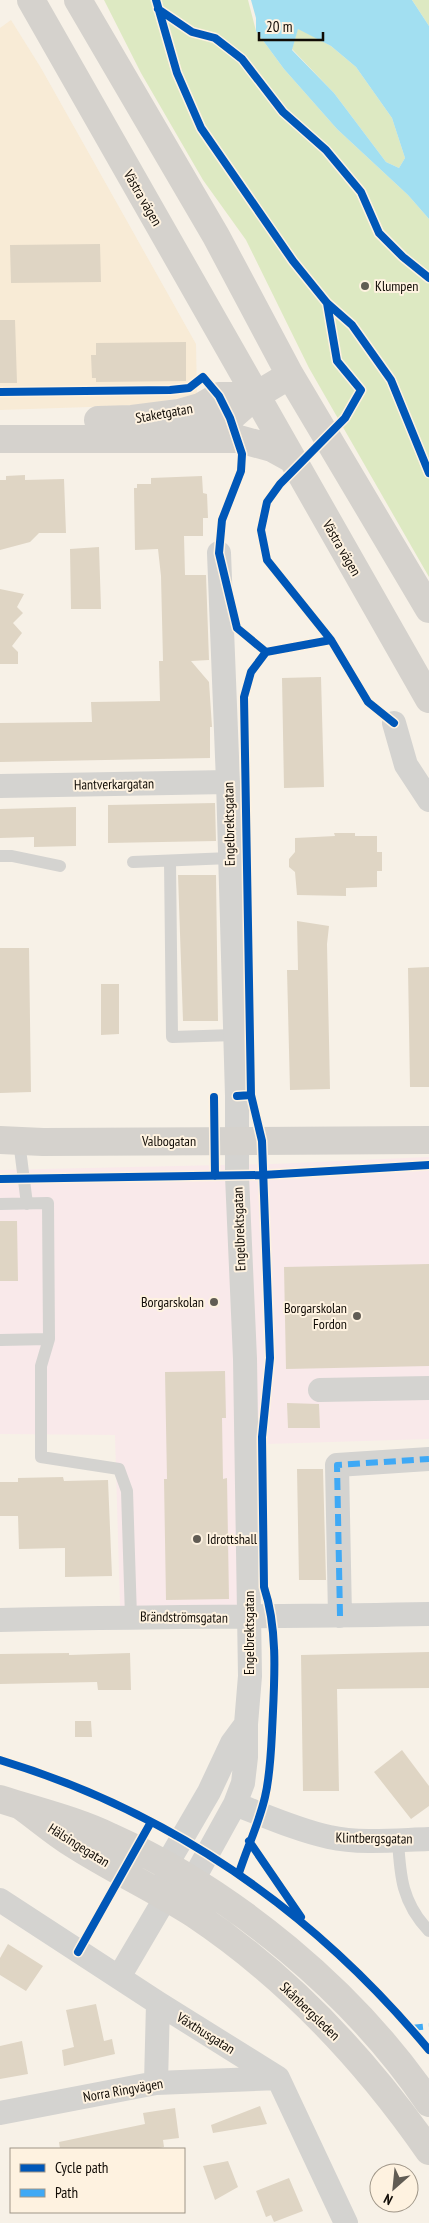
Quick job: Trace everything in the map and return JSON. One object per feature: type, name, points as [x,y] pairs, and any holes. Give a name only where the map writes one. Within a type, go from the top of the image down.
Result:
[{"type":"main road","name":"Västra vägen","points":[[31,0],[429,699]]},
{"type":"main road","points":[[78,0],[216,236],[290,375],[429,609]]},
{"type":"main road","points":[[256,396],[290,375]]},
{"type":"main road","name":"Staketgatan","points":[[0,423],[132,419],[179,413],[200,407],[219,396],[256,396]]},
{"type":"main road","name":"Staketgatan","points":[[167,438],[219,424],[230,418],[256,396]]},
{"type":"main road","name":"Staketgatan","points":[[0,439],[238,439],[272,448],[292,460]]},
{"type":"main road","name":"Valbogatan","points":[[9,1140],[429,1140]]},
{"type":"main road","name":"Hälsingegatan","points":[[11,1802],[95,1830],[167,1864]]},
{"type":"main road","name":"Hälsingegatan","points":[[11,1802],[72,1844],[166,1897]]},
{"type":"main road","points":[[167,1864],[193,1880],[266,1932],[324,1982],[354,2012],[417,2086],[429,2103]]},
{"type":"main road","name":"Skånbergsleden","points":[[166,1897],[230,1941],[268,1971],[321,2019],[362,2062],[399,2108],[429,2151]]},
{"type":"street","name":"Engelbrektsgatan","points":[[166,1897],[193,1880],[236,1804],[243,1783],[246,1757],[246,1724],[250,1676],[245,1359],[237,1140],[228,782],[219,553]]},
{"type":"street","points":[[394,723],[406,765],[429,800]]},
{"type":"street","name":"Hantverkargatan","points":[[0,786],[228,782]]},
{"type":"street","points":[[320,1390],[429,1388]]},
{"type":"street","points":[[340,1616],[337,1465],[429,1459]]},
{"type":"street","name":"Brändströmsgatan","points":[[0,1620],[429,1614]]},
{"type":"street","points":[[119,1977],[166,1897],[167,1864],[209,1792],[232,1743],[246,1724]]},
{"type":"street","name":"Klintbergsgatan","points":[[236,1804],[291,1826],[331,1838],[429,1839]]},
{"type":"street","name":"Växthusgatan","points":[[0,1900],[158,2003],[278,2078]]},
{"type":"street","points":[[156,2083],[158,2003]]},
{"type":"street","points":[[278,2078],[346,2223]]},
{"type":"street","name":"Norra Ringvägen","points":[[0,2113],[156,2083],[278,2078]]},
{"type":"lane","points":[[0,856],[12,856],[60,866]]},
{"type":"lane","points":[[133,862],[230,858]]},
{"type":"lane","points":[[170,861],[172,1037],[235,1035]]},
{"type":"lane","points":[[9,1140],[27,1204]]},
{"type":"lane","points":[[0,1204],[48,1203],[49,1339],[41,1366],[41,1457],[120,1469],[127,1491],[131,1617]]},
{"type":"lane","points":[[0,1340],[49,1339]]},
{"type":"lane","points":[[398,1840],[400,1878],[403,1887],[415,1912],[429,1931]]},
{"type":"shaded area","points":[[11,20],[41,68],[196,344],[197,394],[149,405],[0,410],[0,28]]},
{"type":"shaded area","name":"Borgarskolan","points":[[429,1157],[429,1439],[266,1444],[268,1587],[271,1597],[239,1606],[120,1607],[115,1435],[0,1434],[0,1170],[272,1164]]},
{"type":"green space","points":[[104,0],[248,0],[256,31],[284,69],[337,129],[408,195],[429,219],[429,577],[309,368],[246,240],[203,180],[141,73]]},
{"type":"green space","points":[[412,0],[429,0],[429,26]]},
{"type":"green space","points":[[298,28],[331,46],[356,67],[392,118],[405,158],[399,168],[386,162],[334,93],[292,49]]},
{"type":"water","points":[[251,0],[412,0],[429,26],[429,219],[408,195],[337,129],[284,69],[256,31],[256,18]],"holes":[[[298,29],[331,46],[356,67],[392,118],[405,158],[399,168],[386,162],[334,93],[292,50]]]},
{"type":"building","points":[[100,244],[101,282],[11,283],[10,245]]},
{"type":"building","points":[[0,320],[15,320],[17,383],[0,383]]},
{"type":"building","points":[[186,342],[186,381],[96,382],[96,378],[92,378],[91,355],[96,355],[96,343]]},
{"type":"building","points":[[25,475],[25,480],[64,479],[66,533],[39,533],[30,542],[0,550],[0,480],[6,480],[6,476]]},
{"type":"building","points":[[202,476],[203,493],[207,494],[208,518],[203,518],[203,536],[184,536],[185,575],[206,575],[209,660],[191,661],[209,682],[212,727],[210,727],[210,758],[0,762],[0,723],[92,722],[91,702],[160,701],[159,661],[163,661],[161,576],[158,549],[135,550],[134,488],[137,488],[137,484],[151,484],[151,478]]},
{"type":"building","points":[[99,547],[101,609],[71,609],[70,549]]},
{"type":"building","points":[[0,589],[24,594],[17,607],[23,613],[13,623],[22,633],[12,646],[18,652],[18,664],[0,664]]},
{"type":"building","points":[[321,677],[324,787],[284,788],[282,678]]},
{"type":"building","points":[[215,803],[216,841],[108,843],[108,805]]},
{"type":"building","points":[[76,807],[76,846],[34,847],[34,837],[0,838],[0,809]]},
{"type":"building","points":[[334,833],[355,833],[355,836],[377,836],[377,852],[382,852],[382,871],[377,871],[377,887],[346,888],[346,896],[297,895],[295,872],[289,867],[289,859],[295,852],[295,838],[335,836]]},
{"type":"building","points":[[178,875],[216,875],[218,1021],[183,1021]]},
{"type":"building","points":[[297,921],[329,926],[327,944],[330,1089],[290,1090],[287,970],[298,970]]},
{"type":"building","points":[[0,948],[29,948],[31,1092],[0,1093]]},
{"type":"building","points":[[429,967],[429,1087],[410,1087],[408,968]]},
{"type":"building","points":[[101,984],[119,984],[119,1034],[101,1035]]},
{"type":"building","points":[[0,1221],[17,1221],[18,1281],[0,1281]]},
{"type":"building","name":"Borgarskolan Fordon","points":[[429,1264],[429,1366],[286,1369],[284,1267]]},
{"type":"building","points":[[225,1371],[226,1418],[222,1418],[223,1479],[227,1478],[229,1599],[166,1600],[164,1479],[167,1479],[165,1372]]},
{"type":"building","points":[[287,1403],[319,1404],[320,1428],[288,1428]]},
{"type":"building","points":[[297,1469],[323,1469],[326,1580],[299,1580]]},
{"type":"building","points":[[63,1477],[64,1481],[108,1480],[112,1576],[65,1577],[65,1548],[19,1549],[18,1516],[0,1516],[0,1482],[18,1482],[18,1478]]},
{"type":"building","points":[[429,1652],[429,1688],[337,1689],[339,1791],[303,1791],[301,1655]]},
{"type":"building","points":[[69,1653],[69,1655],[130,1653],[131,1690],[98,1690],[97,1682],[0,1684],[0,1654]]},
{"type":"building","points":[[75,1721],[91,1721],[92,1737],[75,1737]]},
{"type":"building","points":[[402,1750],[429,1786],[429,1806],[411,1819],[374,1772]]},
{"type":"building","points":[[8,1944],[43,1966],[26,1991],[0,1975],[0,1958]]},
{"type":"building","points":[[96,2004],[104,2041],[112,2039],[115,2054],[64,2066],[62,2050],[74,2047],[66,2010]]},
{"type":"building","points":[[22,2041],[28,2074],[0,2079],[0,2046]]},
{"type":"building","points":[[260,2106],[267,2124],[213,2133],[211,2125]]},
{"type":"building","points":[[175,2108],[179,2138],[163,2140],[164,2147],[159,2148],[60,2148],[59,2142],[145,2124],[143,2113]]},
{"type":"building","points":[[228,2161],[238,2187],[215,2200],[203,2166]]},
{"type":"building","points":[[289,2178],[303,2211],[274,2222],[271,2215],[266,2217],[256,2191]]},
{"type":"marked path","points":[[340,1616],[337,1465],[429,1459]]},
{"type":"marked path","points":[[411,2028],[429,2026]]},
{"type":"cycle path","points":[[156,0],[177,73],[201,128],[293,261],[327,303],[352,325],[391,380],[429,473]]},
{"type":"cycle path","points":[[158,9],[192,32],[215,38],[242,59],[283,112],[326,150],[361,192],[379,233],[403,257],[429,278]]},
{"type":"cycle path","points":[[0,392],[170,390],[189,388],[203,377],[219,396],[230,418],[242,454],[241,471],[222,520],[219,553],[237,628],[266,652],[331,640],[267,560],[261,530],[267,502],[280,484],[345,418],[361,390],[337,361],[327,303]]},
{"type":"cycle path","points":[[331,640],[368,702],[394,723]]},
{"type":"cycle path","points":[[237,1096],[251,1095],[244,697],[251,672],[266,652]]},
{"type":"cycle path","points":[[239,1873],[260,1816],[267,1789],[271,1756],[274,1678],[272,1622],[264,1587],[262,1437],[270,1358],[262,1141],[251,1095]]},
{"type":"cycle path","points":[[214,1097],[215,1176]]},
{"type":"cycle path","points":[[0,1179],[263,1175],[429,1165]]},
{"type":"cycle path","points":[[0,1760],[63,1782],[124,1808],[181,1838],[236,1873],[289,1912],[338,1954],[385,2000],[429,2050]]},
{"type":"cycle path","points":[[78,1952],[151,1822]]},
{"type":"cycle path","points":[[249,1841],[301,1917]]},
{"type":"place","name":"Klumpen","points":[[365,286]]},
{"type":"place","name":"Borgarskolan","points":[[214,1302]]},
{"type":"place","name":"Borgarskolan Fordon","points":[[357,1316]]},
{"type":"place","name":"Idrottshall","points":[[197,1539]]}]
